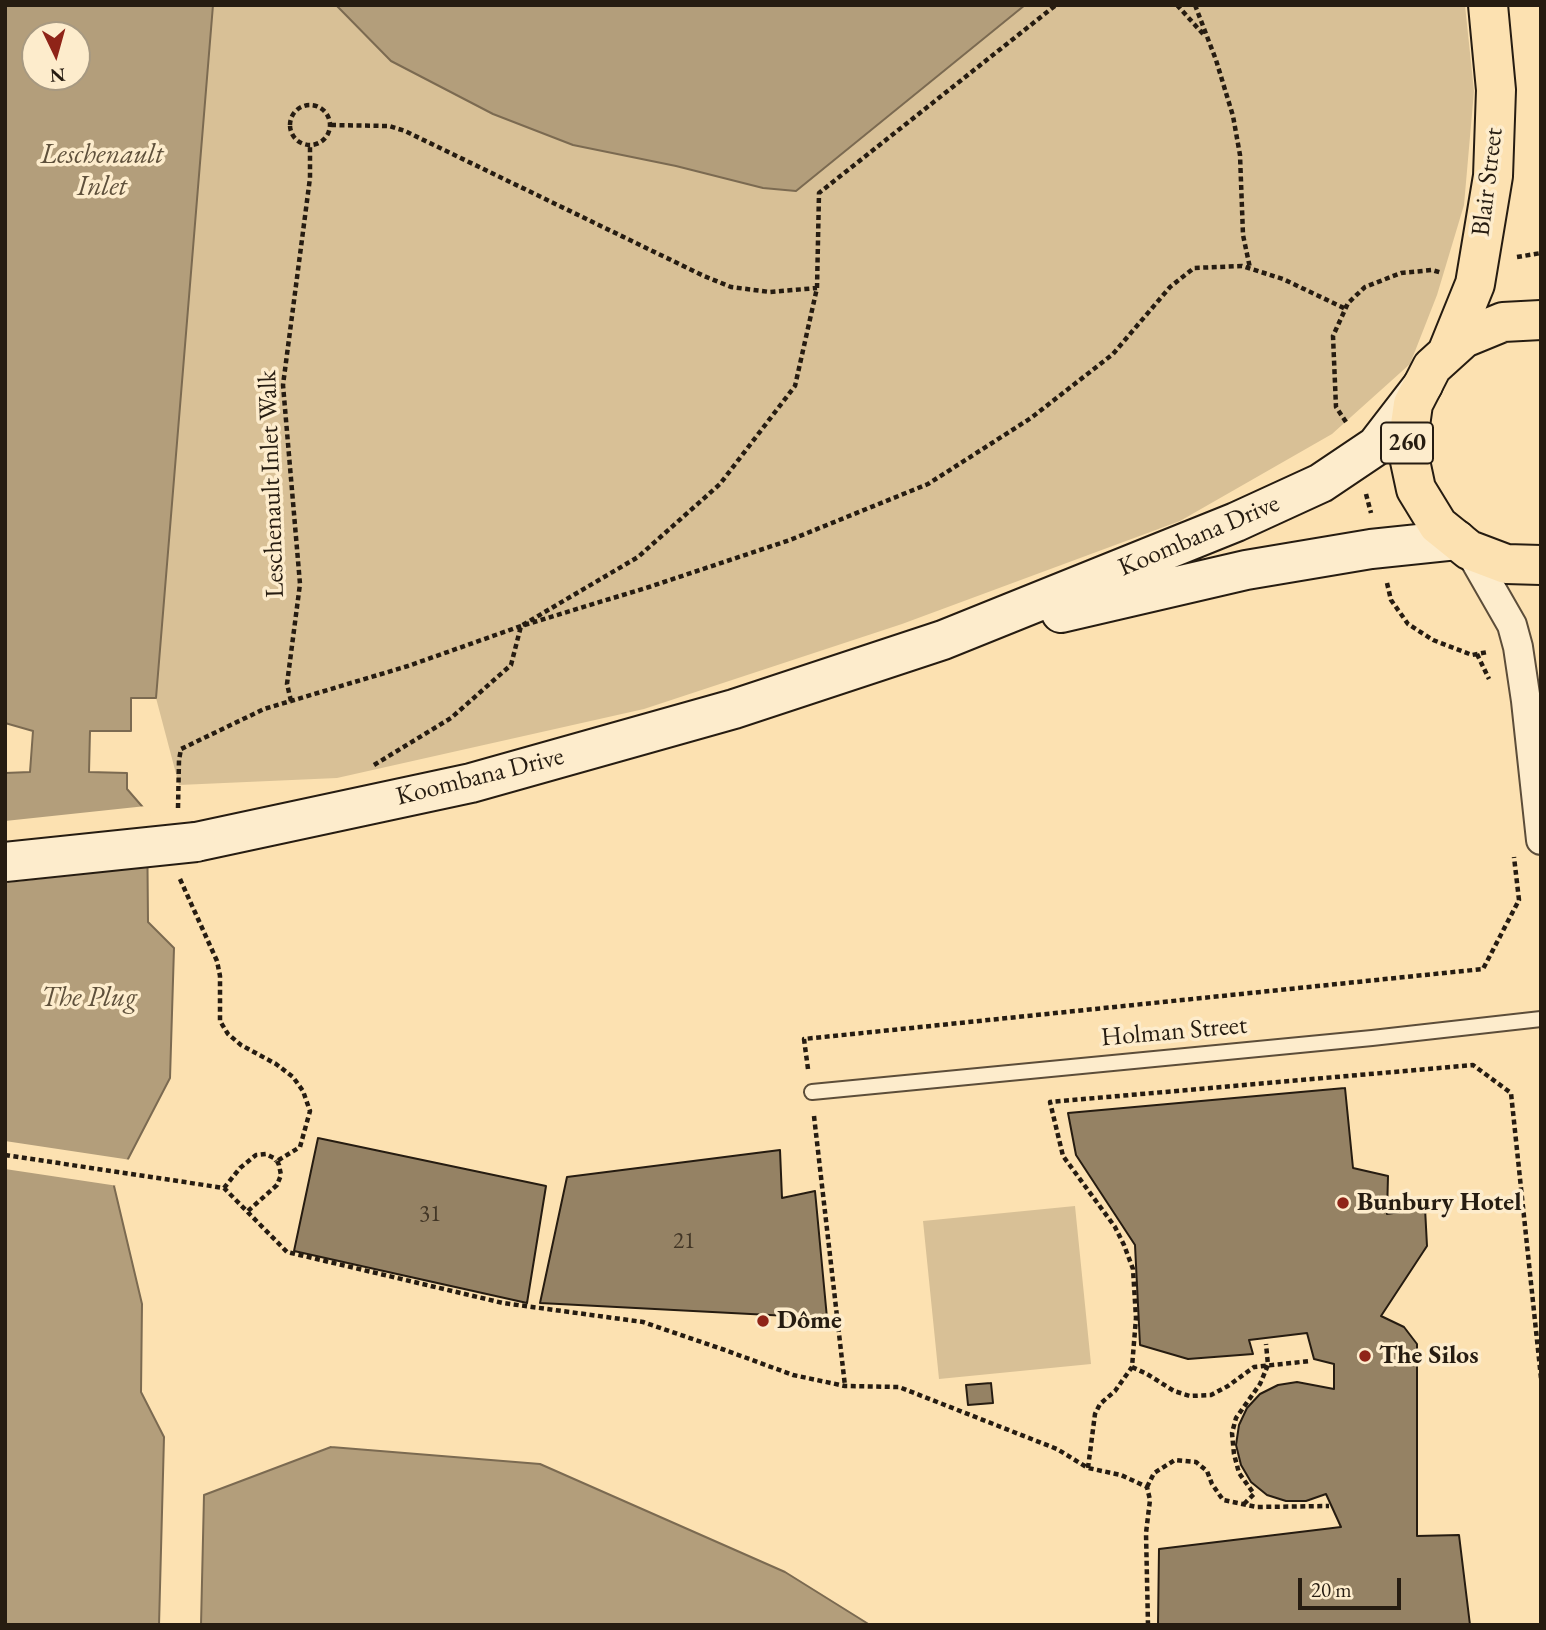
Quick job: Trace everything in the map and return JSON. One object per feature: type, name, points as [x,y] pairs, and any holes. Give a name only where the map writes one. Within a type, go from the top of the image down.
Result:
[{"type":"main road","name":"Blair Street","points":[[1447,353],[1475,284],[1493,176],[1496,90],[1488,5]]},
{"type":"main road","name":"260","points":[[1541,320],[1503,322],[1464,338],[1432,367],[1413,404],[1407,447],[1416,489],[1438,524],[1463,545],[1506,564],[1541,565]]},
{"type":"main road","name":"Koombana Drive","points":[[5,862],[184,842],[471,783],[734,709],[943,640],[1236,522],[1321,483],[1376,446],[1423,385]]},
{"type":"main road","name":"Koombana Drive","points":[[943,640],[1246,570],[1379,549],[1463,545]]},
{"type":"street","points":[[1463,545],[1512,625],[1518,647],[1541,840]]},
{"type":"lane","name":"Holman Street","points":[[811,1092],[1541,1019]]},
{"type":"path","points":[[367,768],[452,718],[511,665],[521,626],[638,557],[720,484],[794,386],[817,288],[819,193],[1056,5]]},
{"type":"path","points":[[1177,5],[1207,38]]},
{"type":"path","points":[[1195,5],[1233,116],[1240,155],[1243,236],[1251,269]]},
{"type":"path","points":[[316,105],[327,112],[331,125],[322,141],[310,145],[297,141],[290,129],[292,115],[303,106],[316,105]]},
{"type":"path","points":[[331,125],[388,126],[405,131],[704,276],[732,286],[769,292],[817,288]]},
{"type":"path","name":"Leschenault Inlet Walk","points":[[291,701],[287,684],[300,584],[283,385],[310,177],[310,145]]},
{"type":"path","points":[[276,1161],[300,1147],[310,1111],[303,1091],[293,1077],[276,1064],[241,1045],[228,1034],[220,1021],[220,976],[217,961],[183,887],[184,842],[179,761],[181,749],[264,709],[408,666],[521,626],[790,540],[928,484],[1031,418],[1112,354],[1170,287],[1194,268],[1242,266],[1283,278],[1346,309]]},
{"type":"path","points":[[1475,284],[1432,270],[1401,273],[1365,287],[1348,303],[1333,336],[1336,407],[1366,452],[1362,477],[1391,600],[1408,624],[1433,640],[1472,655],[1518,647]]},
{"type":"path","points":[[1477,654],[1489,679]]},
{"type":"path","points":[[845,1386],[804,1039],[1483,969],[1519,900],[1513,848]]},
{"type":"path","points":[[1088,1468],[1095,1414],[1100,1404],[1115,1391],[1132,1367],[1136,1318],[1133,1269],[1115,1227],[1063,1156],[1050,1102],[1473,1065],[1511,1093],[1541,1378]]},
{"type":"path","points":[[224,1188],[240,1168],[256,1155],[266,1154],[274,1158],[281,1175],[277,1185],[248,1211]]},
{"type":"path","points":[[5,1155],[224,1188],[287,1252],[503,1303],[643,1322],[793,1375],[845,1386],[899,1387],[1057,1449],[1088,1468],[1121,1475],[1146,1487]]},
{"type":"path","points":[[1244,1504],[1254,1494],[1239,1473],[1232,1433],[1236,1418],[1260,1384],[1268,1365],[1266,1344]]},
{"type":"path","points":[[1132,1367],[1174,1391],[1190,1396],[1211,1395],[1254,1367],[1310,1361]]},
{"type":"path","points":[[1148,1625],[1146,1533],[1150,1500],[1146,1487],[1154,1473],[1175,1460],[1196,1462],[1207,1471],[1223,1500],[1257,1507],[1329,1506]]},
{"type":"shaded area","points":[[213,5],[336,5],[391,61],[676,166],[763,188],[796,191],[1025,5],[1465,5],[1474,91],[1464,205],[1437,295],[1410,364],[1332,434],[1180,521],[902,624],[644,709],[337,778],[179,785],[156,698]]},
{"type":"shaded area","points":[[1075,1206],[1091,1364],[939,1379],[923,1221]]},
{"type":"water","points":[[5,5],[213,5],[156,698],[131,698],[131,731],[90,731],[89,772],[127,773],[127,789],[147,812],[148,922],[174,948],[170,1078],[114,1186],[142,1304],[141,1392],[164,1437],[159,1625],[5,1625],[5,773],[30,772],[33,731],[5,723]]},
{"type":"water","points":[[336,5],[1025,5],[796,191],[763,188],[676,166],[573,145],[493,114],[391,61]]},
{"type":"water","points":[[331,1447],[540,1464],[785,1572],[870,1625],[201,1625],[204,1495]]},
{"type":"pier","points":[[146,806],[150,812],[151,867],[5,883],[5,821]]},
{"type":"pier","points":[[5,1141],[131,1160],[118,1186],[5,1169]]},
{"type":"building","name":"The Silos","points":[[1345,1088],[1353,1168],[1388,1176],[1387,1214],[1425,1208],[1427,1246],[1381,1316],[1404,1327],[1417,1344],[1417,1536],[1459,1535],[1470,1625],[1158,1625],[1159,1549],[1341,1527],[1326,1494],[1306,1501],[1286,1501],[1267,1495],[1251,1482],[1241,1465],[1236,1445],[1239,1425],[1247,1408],[1260,1394],[1278,1385],[1297,1382],[1334,1389],[1334,1364],[1314,1359],[1307,1333],[1249,1340],[1253,1354],[1188,1359],[1140,1345],[1135,1245],[1076,1155],[1068,1113]]},
{"type":"building","points":[[318,1138],[546,1186],[527,1303],[294,1251]]},
{"type":"building","points":[[780,1150],[782,1198],[815,1191],[827,1318],[540,1303],[567,1177]]},
{"type":"building","points":[[991,1383],[993,1403],[968,1405],[966,1385]]},
{"type":"place","name":"Bunbury Hotel","points":[[1343,1203]]},
{"type":"place","name":"Dôme","points":[[763,1321]]},
{"type":"place","name":"The Silos","points":[[1365,1356]]},
{"type":"water label","name":"Leschenault Inlet","points":[[102,171]]},
{"type":"water label","name":"The Plug","points":[[89,998]]}]
